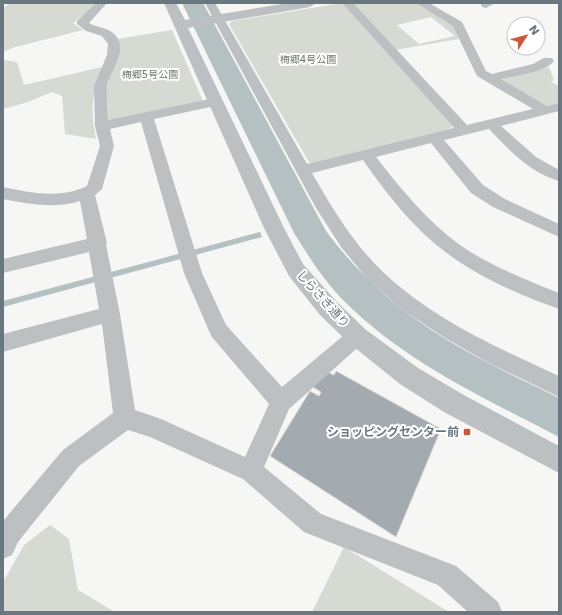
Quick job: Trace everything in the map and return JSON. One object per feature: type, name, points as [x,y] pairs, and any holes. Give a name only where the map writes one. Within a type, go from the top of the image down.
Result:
[{"type":"street","points":[[3,193],[39,201],[68,199],[86,194],[94,189],[107,146],[102,126],[100,102],[102,81],[114,50],[113,43],[108,35],[82,24],[83,21],[102,3]]},
{"type":"street","name":"しらさぎ通り","points":[[170,3],[185,24],[215,102],[274,228],[296,270],[328,308],[357,336],[408,376],[454,403],[559,460]]},
{"type":"street","points":[[210,3],[216,19],[342,237],[391,290],[428,318],[478,348],[559,386]]},
{"type":"street","points":[[185,24],[310,3]]},
{"type":"street","points":[[347,3],[463,130]]},
{"type":"street","points":[[421,3],[458,24],[481,73],[552,109]]},
{"type":"street","points":[[491,78],[537,67],[548,61]]},
{"type":"street","points":[[102,126],[215,102]]},
{"type":"street","points":[[303,170],[552,109]]},
{"type":"street","points":[[146,117],[193,273],[219,331],[281,402]]},
{"type":"street","points":[[492,124],[517,151],[535,164],[559,176]]},
{"type":"street","points":[[434,138],[477,189],[499,203],[559,231]]},
{"type":"street","points":[[366,154],[404,204],[434,233],[455,250],[503,277],[559,301]]},
{"type":"street","points":[[86,194],[98,243],[125,418]]},
{"type":"street","points":[[3,266],[98,243]]},
{"type":"street","points":[[3,343],[110,314]]},
{"type":"street","points":[[251,471],[281,402],[357,336]]},
{"type":"street","points":[[125,418],[153,427],[251,471],[313,523],[447,576],[488,612]]},
{"type":"street","points":[[3,546],[9,533],[71,458],[125,418]]},
{"type":"green space","points":[[10,3],[99,3],[73,23],[83,30],[15,47],[3,52],[3,8]]},
{"type":"green space","name":"梅郷4号公園","points":[[342,3],[452,126],[450,129],[311,163],[309,162],[229,24],[232,21]]},
{"type":"green space","points":[[352,3],[416,3],[453,25],[459,39],[395,50]],"holes":[[[431,17],[455,36],[419,44],[397,25]]]},
{"type":"green space","name":"梅郷5号公園","points":[[172,30],[203,101],[107,121],[105,98],[117,39]]},
{"type":"green space","points":[[3,60],[17,62],[24,85],[102,67],[93,103],[93,119],[96,139],[65,134],[62,96],[52,92],[28,102],[3,109]]},
{"type":"green space","points":[[549,67],[554,80],[551,82],[559,86],[559,103],[547,106],[502,80],[502,79]]},
{"type":"green space","points":[[50,525],[69,539],[78,590],[115,612],[3,612],[3,582],[24,545]]},
{"type":"green space","points":[[344,547],[449,612],[312,612]]},
{"type":"shaded area","points":[[182,3],[203,3],[326,231],[351,261],[376,287],[403,310],[431,330],[492,365],[559,398],[559,437],[474,393],[419,361],[368,323],[344,301],[330,285],[294,233]]},
{"type":"shaded area","points":[[260,232],[262,237],[3,307],[3,301]]},
{"type":"building","points":[[336,371],[441,429],[396,537],[270,456],[310,391],[319,396],[321,392],[311,386],[327,372],[334,375]]},
{"type":"place","name":"ショッピングセンター前","points":[[467,432]]}]
